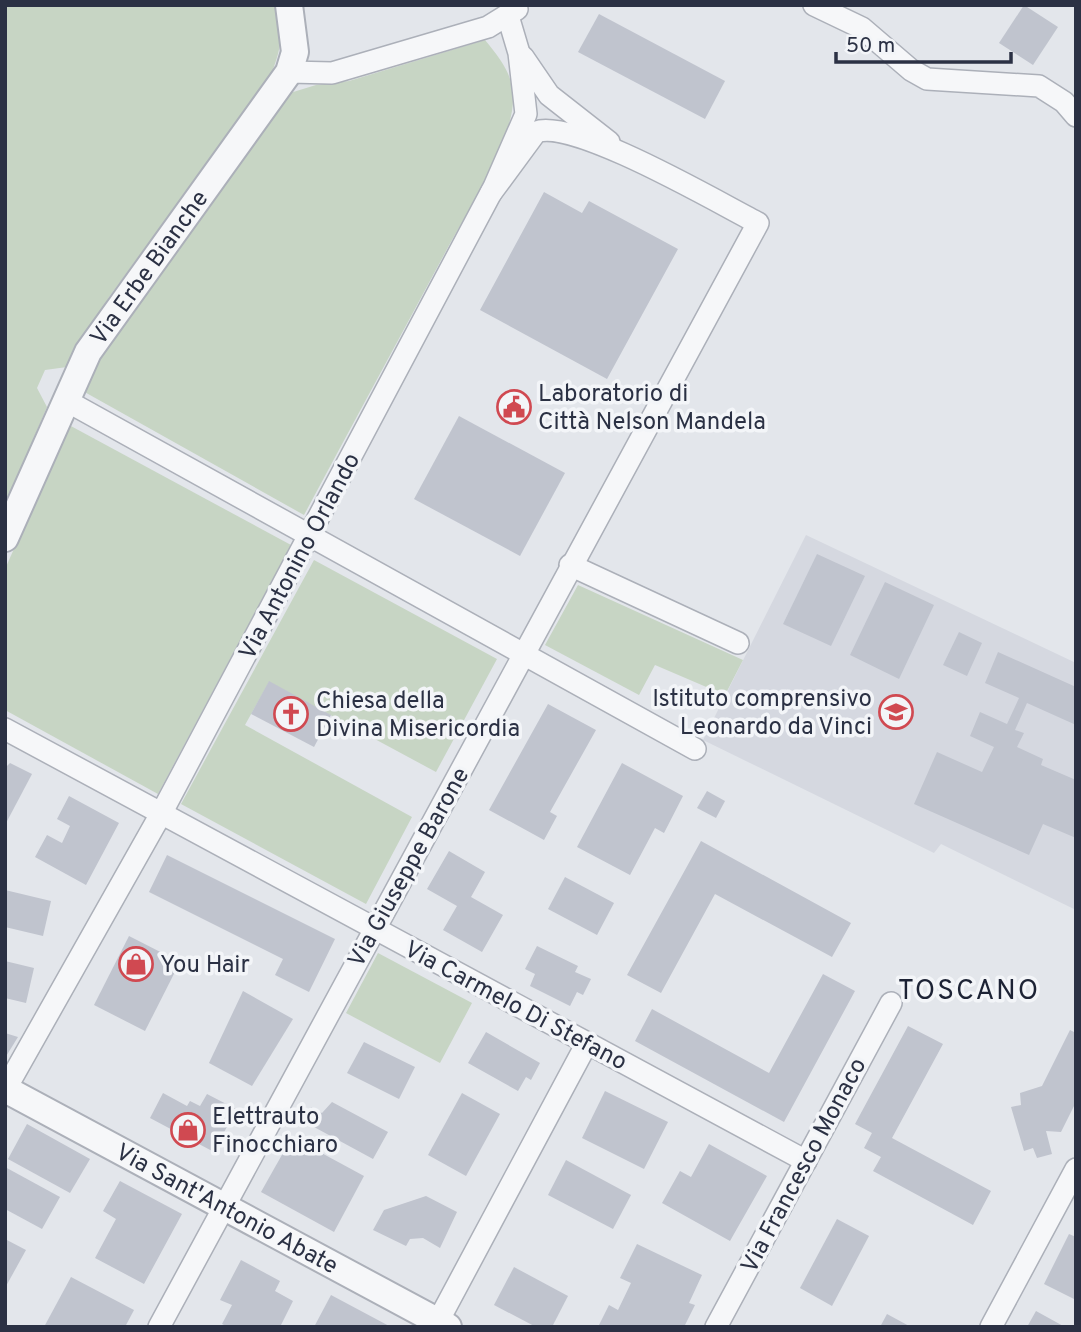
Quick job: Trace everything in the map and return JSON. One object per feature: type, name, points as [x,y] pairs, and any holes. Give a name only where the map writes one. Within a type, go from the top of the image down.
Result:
[{"type":"street","name":"Via Erbe Bianche","points":[[5,538],[88,352],[289,72],[295,52],[289,5]]},
{"type":"street","points":[[814,5],[862,28],[911,70],[927,79],[1039,86],[1064,102],[1076,116]]},
{"type":"street","points":[[289,72],[332,73],[488,27],[515,9]]},
{"type":"street","name":"Via Antonino Orlando","points":[[5,1090],[162,812],[491,193],[526,114],[515,9]]},
{"type":"street","points":[[519,53],[549,95],[627,156]]},
{"type":"street","points":[[491,193],[531,138],[547,128],[562,130],[627,156]]},
{"type":"street","name":"Via Giuseppe Barone","points":[[159,1327],[524,655],[570,565],[758,223],[627,156]]},
{"type":"street","points":[[65,400],[695,749]]},
{"type":"street","points":[[570,565],[738,643]]},
{"type":"street","name":"Via Carmelo Di Stefano","points":[[5,729],[806,1161]]},
{"type":"street","name":"Via Francesco Monaco","points":[[716,1327],[891,1003]]},
{"type":"street","points":[[440,1325],[587,1043]]},
{"type":"street","name":"Via Sant'Antonio Abate","points":[[5,1090],[440,1325]]},
{"type":"street","points":[[991,1327],[1076,1169]]},
{"type":"shaded area","name":"Istituto comprensivo Leonardo da Vinci","points":[[806,535],[1076,663],[1076,910],[941,844],[934,853],[703,740]]},
{"type":"green space","points":[[5,5],[278,5],[281,34],[279,52],[269,79],[109,297],[67,367],[45,370],[37,388],[47,407],[5,505]]},
{"type":"green space","points":[[485,40],[498,56],[511,81],[513,100],[508,129],[484,183],[304,515],[81,390],[110,337],[290,93],[316,85],[349,81]]},
{"type":"green space","points":[[69,425],[291,545],[158,794],[5,710],[5,569]]},
{"type":"green space","points":[[314,560],[497,659],[436,772],[269,682],[245,725],[412,817],[366,904],[181,804]]},
{"type":"green space","points":[[578,585],[743,660],[725,695],[655,665],[639,695],[545,645]]},
{"type":"green space","points":[[378,953],[472,1003],[440,1063],[346,1013]]},
{"type":"building","points":[[1024,5],[1058,27],[1033,65],[999,43]]},
{"type":"building","points":[[599,14],[725,81],[705,119],[578,52]]},
{"type":"building","points":[[544,192],[582,213],[589,201],[678,249],[607,379],[480,310]]},
{"type":"building","points":[[459,416],[565,473],[520,556],[414,499]]},
{"type":"building","points":[[817,554],[865,576],[831,646],[783,624]]},
{"type":"building","points":[[885,582],[934,605],[899,679],[850,655]]},
{"type":"building","points":[[959,632],[982,643],[967,676],[943,665]]},
{"type":"building","points":[[998,652],[1076,687],[1076,725],[1027,703],[1015,730],[1024,733],[1017,747],[1043,759],[1041,765],[1076,780],[1076,838],[1043,824],[1029,855],[914,804],[937,752],[982,772],[994,747],[970,736],[980,712],[1007,724],[1019,698],[985,683]]},
{"type":"building","name":"Chiesa della Divina Misericordia","points":[[269,681],[331,715],[314,747],[251,714]]},
{"type":"building","points":[[548,704],[596,730],[550,812],[557,816],[544,840],[489,810]]},
{"type":"building","points":[[10,763],[32,774],[5,825],[5,768]]},
{"type":"building","points":[[622,763],[683,796],[664,833],[655,828],[630,875],[577,847]]},
{"type":"building","points":[[707,791],[725,801],[716,818],[697,808]]},
{"type":"building","points":[[69,796],[119,823],[86,885],[35,857],[47,835],[62,843],[70,826],[57,819]]},
{"type":"building","points":[[701,841],[851,923],[832,957],[715,894],[661,993],[627,975]]},
{"type":"building","points":[[449,851],[485,872],[471,897],[503,915],[482,952],[443,930],[457,906],[427,889]]},
{"type":"building","points":[[167,855],[335,939],[309,992],[275,975],[283,959],[149,892]]},
{"type":"building","points":[[565,877],[614,903],[597,935],[548,909]]},
{"type":"building","points":[[5,890],[51,901],[43,936],[5,927]]},
{"type":"building","points":[[129,936],[180,962],[145,1031],[94,1005]]},
{"type":"building","points":[[537,946],[578,966],[575,972],[591,979],[583,995],[577,992],[570,1006],[530,986],[535,974],[525,969]]},
{"type":"building","points":[[5,961],[34,968],[26,1003],[5,998]]},
{"type":"building","points":[[823,974],[855,991],[784,1122],[635,1041],[652,1009],[769,1073]]},
{"type":"building","points":[[243,991],[293,1019],[252,1086],[209,1063]]},
{"type":"building","points":[[908,1026],[943,1044],[892,1138],[991,1191],[973,1225],[873,1171],[881,1157],[864,1148],[872,1133],[855,1124]]},
{"type":"building","points":[[1070,1030],[1076,1033],[1076,1102],[1061,1132],[1046,1131],[1052,1154],[1037,1158],[1033,1148],[1024,1151],[1011,1107],[1021,1105],[1020,1093],[1042,1086]]},
{"type":"building","points":[[486,1032],[540,1063],[531,1080],[526,1077],[518,1091],[468,1063]]},
{"type":"building","points":[[5,1033],[18,1037],[5,1058]]},
{"type":"building","points":[[364,1042],[415,1067],[399,1099],[347,1073]]},
{"type":"building","points":[[605,1091],[668,1122],[644,1169],[582,1138]]},
{"type":"building","points":[[163,1093],[187,1106],[190,1101],[200,1106],[207,1094],[236,1109],[214,1152],[150,1118]]},
{"type":"building","points":[[462,1093],[500,1114],[466,1176],[428,1155]]},
{"type":"building","points":[[332,1102],[388,1132],[373,1159],[303,1121],[311,1107],[322,1113]]},
{"type":"building","points":[[27,1124],[90,1159],[70,1193],[8,1159]]},
{"type":"building","points":[[292,1137],[364,1176],[334,1232],[261,1192]]},
{"type":"building","points":[[709,1144],[767,1176],[730,1241],[662,1203],[680,1171],[691,1177]]},
{"type":"building","points":[[566,1160],[631,1195],[613,1229],[548,1195]]},
{"type":"building","points":[[5,1167],[60,1197],[42,1229],[5,1209]]},
{"type":"building","points":[[120,1181],[182,1214],[144,1284],[95,1258],[116,1219],[103,1211]]},
{"type":"building","points":[[426,1196],[457,1212],[440,1248],[423,1238],[410,1239],[406,1246],[373,1230],[384,1210]]},
{"type":"building","points":[[837,1219],[869,1236],[832,1306],[800,1288]]},
{"type":"building","points":[[1069,1234],[1076,1237],[1076,1300],[1044,1284]]},
{"type":"building","points":[[5,1239],[26,1250],[5,1288]]},
{"type":"building","points":[[637,1244],[702,1275],[689,1303],[695,1305],[684,1327],[598,1327],[609,1305],[618,1310],[631,1283],[620,1278]]},
{"type":"building","points":[[241,1260],[280,1281],[275,1291],[293,1301],[280,1327],[228,1327],[222,1324],[232,1305],[220,1300]]},
{"type":"building","points":[[514,1267],[568,1296],[552,1327],[536,1327],[494,1305]]},
{"type":"building","points":[[71,1277],[134,1310],[125,1327],[44,1327]]},
{"type":"building","points":[[331,1295],[391,1327],[314,1327]]},
{"type":"building","points":[[1036,1311],[1065,1327],[1027,1327]]},
{"type":"building","points":[[887,1314],[911,1327],[880,1327]]},
{"type":"place","name":"Laboratorio di Città Nelson Mandela","points":[[514,407]]},
{"type":"place","name":"Istituto comprensivo Leonardo da Vinci","points":[[896,712]]},
{"type":"place","name":"Chiesa della Divina Misericordia","points":[[291,714]]},
{"type":"place","name":"You Hair","points":[[136,964]]},
{"type":"place","name":"Elettrauto Finocchiaro","points":[[188,1130]]},
{"type":"district","name":"TOSCANO","points":[[969,989]]}]
